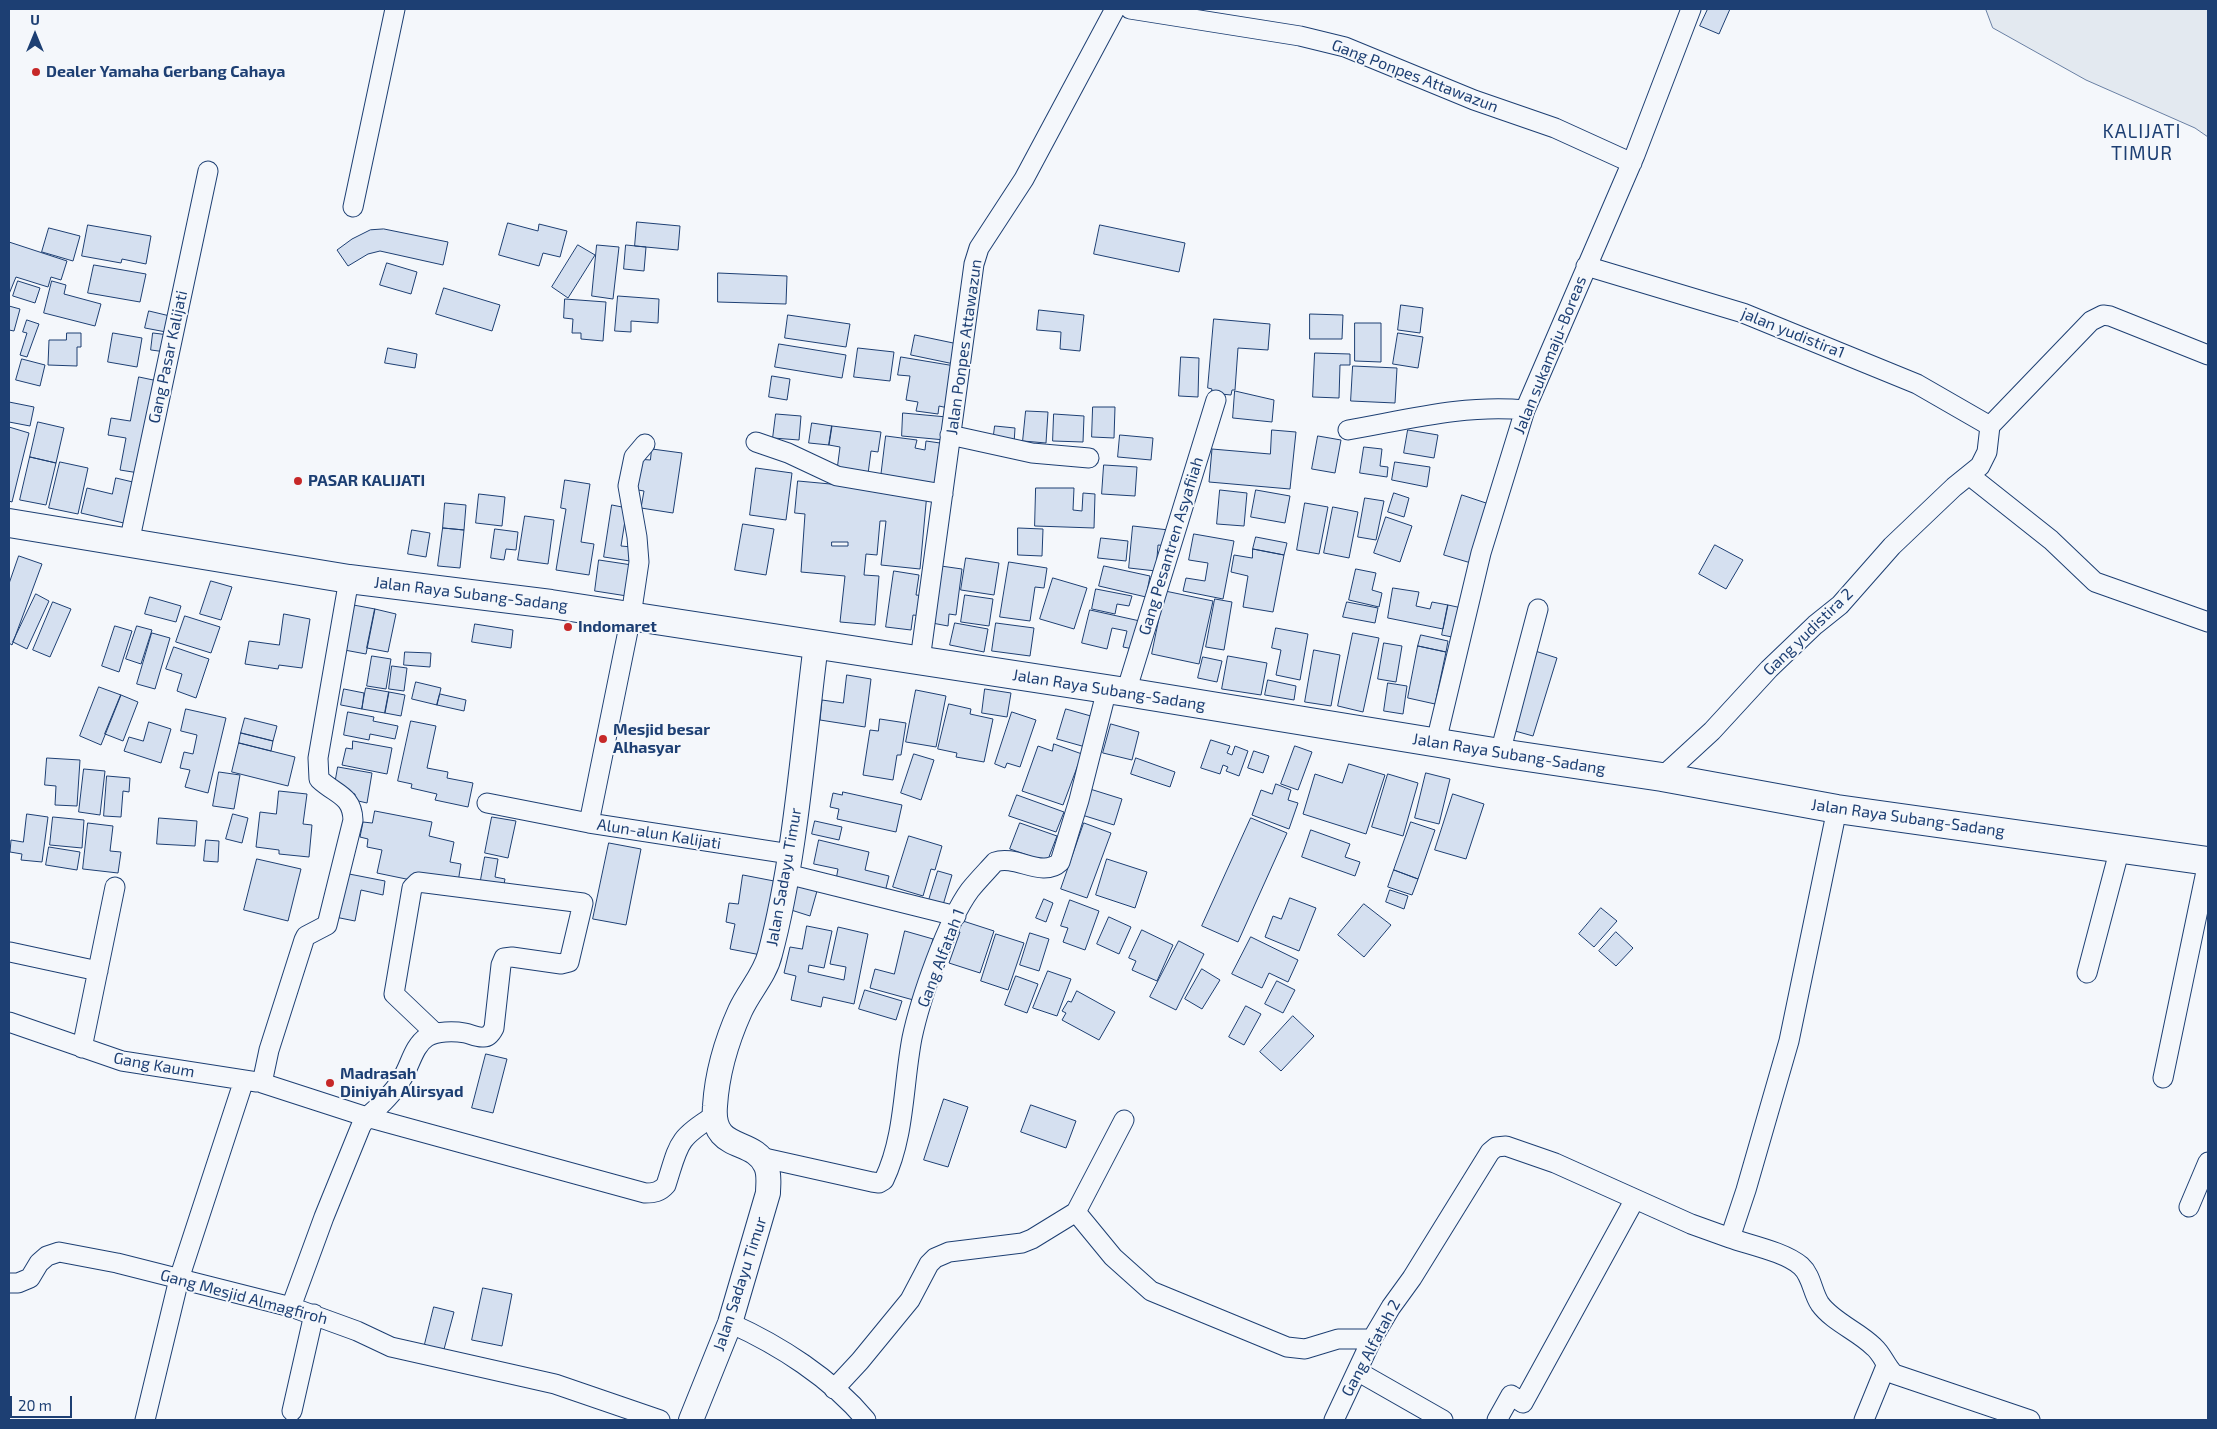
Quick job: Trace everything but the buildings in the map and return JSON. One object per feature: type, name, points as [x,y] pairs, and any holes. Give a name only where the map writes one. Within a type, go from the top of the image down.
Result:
[{"type":"main road","name":"Jalan Raya Subang-Sadang","points":[[9,523],[349,579],[631,616],[920,660],[1500,753],[1662,777],[1836,809],[2208,861]]},
{"type":"street","points":[[353,207],[396,9]]},
{"type":"street","name":"Jalan Ponpes Attawazun","points":[[920,660],[974,264],[979,248],[1024,179],[1115,9]]},
{"type":"street","name":"Gang Ponpes Attawazun","points":[[1130,9],[1300,36],[1345,47],[1474,100],[1555,128],[1632,163]]},
{"type":"street","name":"Jalan sukamaju-Boreas","points":[[1436,742],[1480,553],[1524,410],[1632,163],[1691,9]]},
{"type":"street","name":"Gang Pasar Kalijati","points":[[128,543],[208,170]]},
{"type":"street","name":"jalan yudistira1","points":[[1586,266],[1743,312],[1917,384],[1990,426]]},
{"type":"street","points":[[1990,426],[2091,321],[2103,315],[2118,318],[2208,355]]},
{"type":"street","name":"Gang Pesantren Asyafiiah","points":[[1117,691],[1216,400]]},
{"type":"street","points":[[1348,430],[1474,408],[1502,407],[1524,410]]},
{"type":"street","name":"Gang yudistira 2","points":[[1662,777],[1712,730],[1769,669],[1814,625],[1840,605],[1892,546],[1954,487],[1980,466],[1987,452],[1990,426]]},
{"type":"street","points":[[950,435],[1032,453],[1089,458]]},
{"type":"street","points":[[756,442],[837,476],[944,494]]},
{"type":"street","name":"Alun-alun Kalijati","points":[[645,444],[634,457],[628,486],[640,562],[631,616],[588,823],[788,864],[956,916]]},
{"type":"street","points":[[1969,475],[2051,540],[2096,582],[2208,622]]},
{"type":"street","points":[[145,1420],[179,1279],[253,1081],[269,1050],[304,940],[306,936],[327,925],[353,820],[349,801],[332,791],[320,779],[318,758],[349,579]]},
{"type":"street","points":[[1500,753],[1538,609]]},
{"type":"street","name":"Jalan Sadayu Timur","points":[[714,1116],[724,1059],[733,1029],[741,1009],[770,957],[788,864],[816,644]]},
{"type":"street","name":"Gang Alfatah 1","points":[[760,1157],[872,1182],[879,1183],[884,1180],[900,1128],[912,1038],[930,977],[956,916],[969,891],[996,862],[1009,861],[1042,868],[1056,866],[1060,862],[1079,800],[1117,691]]},
{"type":"street","points":[[487,803],[588,823]]},
{"type":"street","points":[[1730,1238],[1746,1190],[1789,1041],[1836,809]]},
{"type":"street","points":[[2087,973],[2120,848]]},
{"type":"street","points":[[2163,1078],[2208,861]]},
{"type":"street","points":[[291,1307],[324,1217],[361,1126],[367,1117],[388,1098],[402,1080],[420,1044],[427,1037],[435,1034],[464,1033],[484,1038],[489,1036],[494,1028],[502,961],[512,957],[566,963],[570,959],[583,903],[418,882],[412,888],[394,994],[435,1034]]},
{"type":"street","points":[[82,1048],[115,887]]},
{"type":"street","points":[[9,954],[98,971]]},
{"type":"street","name":"Gang Kaum","points":[[9,1022],[122,1061],[253,1081],[367,1117],[645,1193],[654,1193],[662,1190],[666,1185],[680,1143],[686,1135],[714,1116]]},
{"type":"street","points":[[714,1116],[719,1132],[728,1141],[760,1157]]},
{"type":"street","points":[[834,1389],[860,1361],[910,1300],[929,1264],[935,1258],[949,1252],[1022,1243],[1032,1239],[1076,1212],[1124,1120]]},
{"type":"street","name":"Gang Alfatah 2","points":[[1334,1420],[1390,1307],[1412,1278],[1490,1152],[1496,1147],[1506,1146],[1555,1163],[1636,1199]]},
{"type":"street","name":"Jalan Sadayu Timur","points":[[691,1420],[730,1323],[768,1193],[769,1176],[766,1165],[760,1157]]},
{"type":"street","points":[[2189,1207],[2208,1162]]},
{"type":"street","points":[[1496,1420],[1511,1395],[1524,1403],[1636,1199],[1691,1224],[1790,1258],[1808,1274],[1820,1304],[1873,1345],[1882,1356],[1886,1366],[1894,1374],[2030,1420]]},
{"type":"street","points":[[1076,1212],[1113,1257],[1152,1291],[1287,1348],[1305,1348],[1338,1339],[1372,1340]]},
{"type":"street","name":"Gang Mesjid Almagfiroh","points":[[9,1283],[18,1283],[30,1278],[39,1263],[47,1256],[59,1252],[291,1307],[314,1314],[391,1347],[555,1384],[660,1420]]},
{"type":"street","points":[[292,1411],[314,1314]]},
{"type":"street","points":[[730,1323],[785,1350],[834,1389],[866,1420]]},
{"type":"street","points":[[1864,1420],[1886,1366]]},
{"type":"street","points":[[1357,1371],[1443,1420]]},
{"type":"shaded area","points":[[1986,9],[2208,9],[2208,137],[2195,128],[2086,80],[1993,28]]},
{"type":"place","name":"Dealer Yamaha Gerbang Cahaya","points":[[36,72]]},
{"type":"place","name":"PASAR KALIJATI","points":[[298,481]]},
{"type":"place","name":"Indomaret","points":[[568,627]]},
{"type":"place","name":"Mesjid besar Alhasyar","points":[[603,739]]},
{"type":"place","name":"Madrasah Diniyah Alirsyad","points":[[330,1083]]},
{"type":"district","name":"KALIJATI TIMUR","points":[[2142,143]]}]
